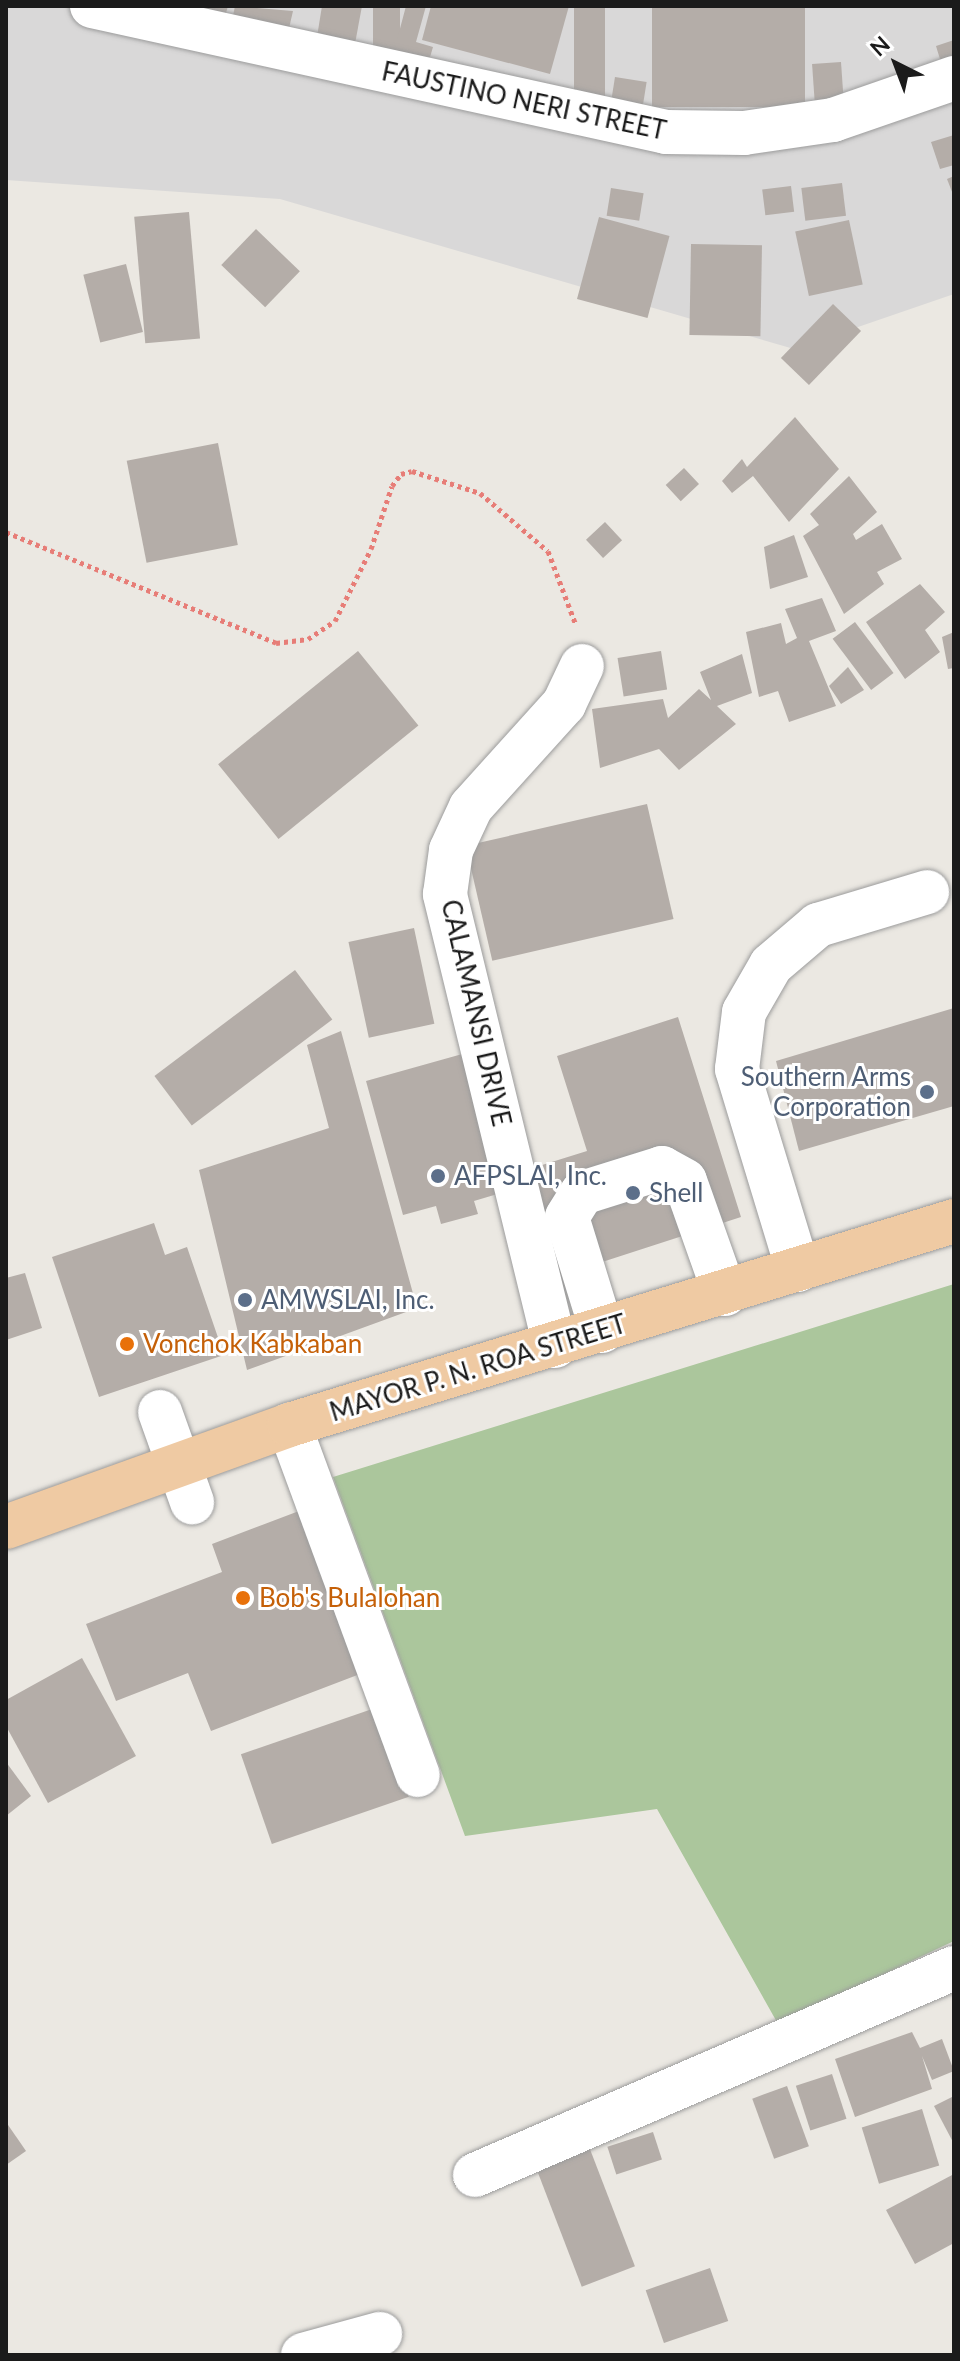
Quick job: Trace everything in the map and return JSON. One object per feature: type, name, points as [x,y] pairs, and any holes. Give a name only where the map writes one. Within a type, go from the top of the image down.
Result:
[{"type":"main road","name":"MAYOR P. N. ROA STREET","points":[[13,1531],[178,1462],[289,1425],[725,1294],[954,1221]]},
{"type":"street","name":"FAUSTINO NERI STREET","points":[[92,6],[666,132],[744,133],[833,120],[954,78]]},
{"type":"street","name":"CALAMANSI DRIVE","points":[[555,1346],[445,894],[451,850],[471,807],[564,704],[582,666]]},
{"type":"street","points":[[798,1270],[737,1069],[744,1012],[771,965],[818,925],[927,892]]},
{"type":"street","points":[[602,1331],[567,1217],[582,1193],[662,1168],[685,1181],[725,1294]]},
{"type":"street","points":[[160,1412],[192,1502]]},
{"type":"street","points":[[289,1425],[418,1775]]},
{"type":"street","points":[[475,2175],[954,1968]]},
{"type":"street","points":[[303,2355],[380,2334]]},
{"type":"path","points":[[6,532],[276,643],[308,639],[335,621],[371,549],[392,486],[401,474],[412,471],[480,493],[548,551],[573,609],[582,666]]},
{"type":"shaded area","points":[[6,6],[954,6],[954,294],[794,349],[280,199],[6,180]]},
{"type":"green space","points":[[954,1284],[954,1941],[778,2024],[657,1809],[465,1836],[333,1477]]},
{"type":"building","points":[[202,6],[228,6],[222,27],[198,21]]},
{"type":"building","points":[[235,6],[293,11],[287,37],[231,25]]},
{"type":"building","points":[[322,6],[362,6],[354,49],[316,43]]},
{"type":"building","points":[[373,6],[400,6],[400,50],[373,50]]},
{"type":"building","points":[[406,6],[426,6],[416,42],[433,47],[428,64],[393,55]]},
{"type":"building","points":[[431,6],[569,6],[550,74],[422,40]]},
{"type":"building","points":[[574,6],[605,6],[605,103],[574,103]]},
{"type":"building","points":[[652,6],[805,6],[805,107],[652,107]]},
{"type":"building","points":[[954,40],[954,65],[943,69],[936,46]]},
{"type":"building","points":[[841,62],[844,104],[815,106],[812,64]]},
{"type":"building","points":[[615,77],[647,82],[641,117],[610,112]]},
{"type":"building","points":[[954,135],[954,165],[940,169],[931,142]]},
{"type":"building","points":[[954,176],[954,197],[947,179]]},
{"type":"building","points":[[842,183],[846,216],[805,221],[801,188]]},
{"type":"building","points":[[791,186],[794,212],[765,215],[762,190]]},
{"type":"building","points":[[611,188],[644,193],[639,221],[607,216]]},
{"type":"building","points":[[189,212],[200,339],[145,343],[134,217]]},
{"type":"building","points":[[599,217],[670,236],[648,318],[577,299]]},
{"type":"building","points":[[849,220],[863,285],[809,296],[795,231]]},
{"type":"building","points":[[256,229],[300,271],[265,307],[221,265]]},
{"type":"building","points":[[691,244],[762,245],[760,336],[689,335]]},
{"type":"building","points":[[126,264],[143,332],[100,343],[83,275]]},
{"type":"building","points":[[833,304],[861,331],[809,385],[781,358]]},
{"type":"building","points":[[795,417],[839,469],[789,522],[753,476],[732,493],[722,481],[742,459],[747,467]]},
{"type":"building","points":[[218,443],[238,545],[147,563],[127,461]]},
{"type":"building","points":[[684,468],[699,484],[681,501],[666,485]]},
{"type":"building","points":[[849,476],[877,512],[853,534],[856,540],[882,524],[902,559],[877,572],[884,584],[844,614],[803,536],[819,525],[810,514]]},
{"type":"building","points":[[605,522],[622,540],[603,558],[586,540]]},
{"type":"building","points":[[794,535],[808,577],[770,589],[764,547]]},
{"type":"building","points":[[920,584],[945,612],[925,630],[940,652],[905,679],[866,622]]},
{"type":"building","points":[[822,598],[836,631],[809,641],[836,706],[789,722],[778,691],[759,697],[746,632],[781,623],[786,644],[797,638],[785,609]]},
{"type":"building","points":[[855,622],[894,673],[871,690],[833,639]]},
{"type":"building","points":[[954,632],[954,668],[948,669],[942,637]]},
{"type":"building","points":[[358,651],[418,726],[279,839],[218,764]]},
{"type":"building","points":[[661,651],[667,690],[624,696],[618,658]]},
{"type":"building","points":[[742,654],[752,693],[717,706],[736,724],[679,770],[659,749],[600,768],[592,709],[663,699],[668,718],[699,689],[711,700],[700,672]]},
{"type":"building","points":[[848,667],[864,690],[841,704],[829,686]]},
{"type":"building","points":[[647,804],[674,919],[492,961],[466,846]]},
{"type":"building","points":[[414,928],[434,1024],[369,1038],[348,942]]},
{"type":"building","points":[[295,970],[332,1020],[192,1125],[154,1076]]},
{"type":"building","points":[[954,1008],[954,1106],[799,1151],[776,1061]]},
{"type":"building","points":[[678,1017],[741,1217],[559,1276],[526,1170],[587,1151],[557,1056]]},
{"type":"building","points":[[341,1031],[417,1308],[247,1370],[199,1170],[329,1128],[307,1045]]},
{"type":"building","points":[[473,1051],[511,1190],[474,1201],[478,1214],[441,1224],[436,1206],[403,1215],[366,1081]]},
{"type":"building","points":[[154,1223],[165,1255],[187,1247],[224,1355],[99,1397],[52,1257]]},
{"type":"building","points":[[25,1273],[42,1328],[6,1340],[6,1278]]},
{"type":"building","name":"Bob's Bulalohan","points":[[299,1511],[360,1674],[211,1731],[188,1673],[116,1701],[86,1624],[222,1572],[212,1544]]},
{"type":"building","points":[[82,1658],[136,1756],[48,1803],[6,1726],[6,1700]]},
{"type":"building","points":[[378,1707],[409,1797],[272,1844],[241,1754]]},
{"type":"building","points":[[6,1762],[31,1796],[6,1816]]},
{"type":"building","points":[[912,2032],[920,2048],[942,2039],[954,2071],[932,2080],[922,2056],[932,2089],[855,2117],[835,2059]]},
{"type":"building","points":[[832,2074],[847,2119],[810,2130],[796,2086]]},
{"type":"building","points":[[787,2086],[809,2146],[774,2159],[752,2099]]},
{"type":"building","points":[[954,2096],[954,2144],[934,2106]]},
{"type":"building","points":[[922,2109],[939,2165],[879,2184],[862,2127]]},
{"type":"building","points":[[6,2122],[26,2151],[6,2165]]},
{"type":"building","points":[[653,2132],[662,2160],[616,2174],[607,2147]]},
{"type":"building","points":[[588,2144],[635,2266],[582,2287],[535,2164]]},
{"type":"building","points":[[954,2174],[954,2243],[915,2264],[886,2210]]},
{"type":"building","points":[[710,2268],[728,2321],[664,2343],[646,2290]]},
{"type":"place","name":"Southern Arms Corporation","points":[[927,1092]]},
{"type":"place","name":"AFPSLAI, Inc.","points":[[438,1176]]},
{"type":"place","name":"Shell","points":[[633,1193]]},
{"type":"place","name":"AMWSLAI, Inc.","points":[[245,1300]]},
{"type":"place","name":"Vonchok Kabkaban","points":[[127,1344]]},
{"type":"place","name":"Bob's Bulalohan","points":[[243,1598]]}]
